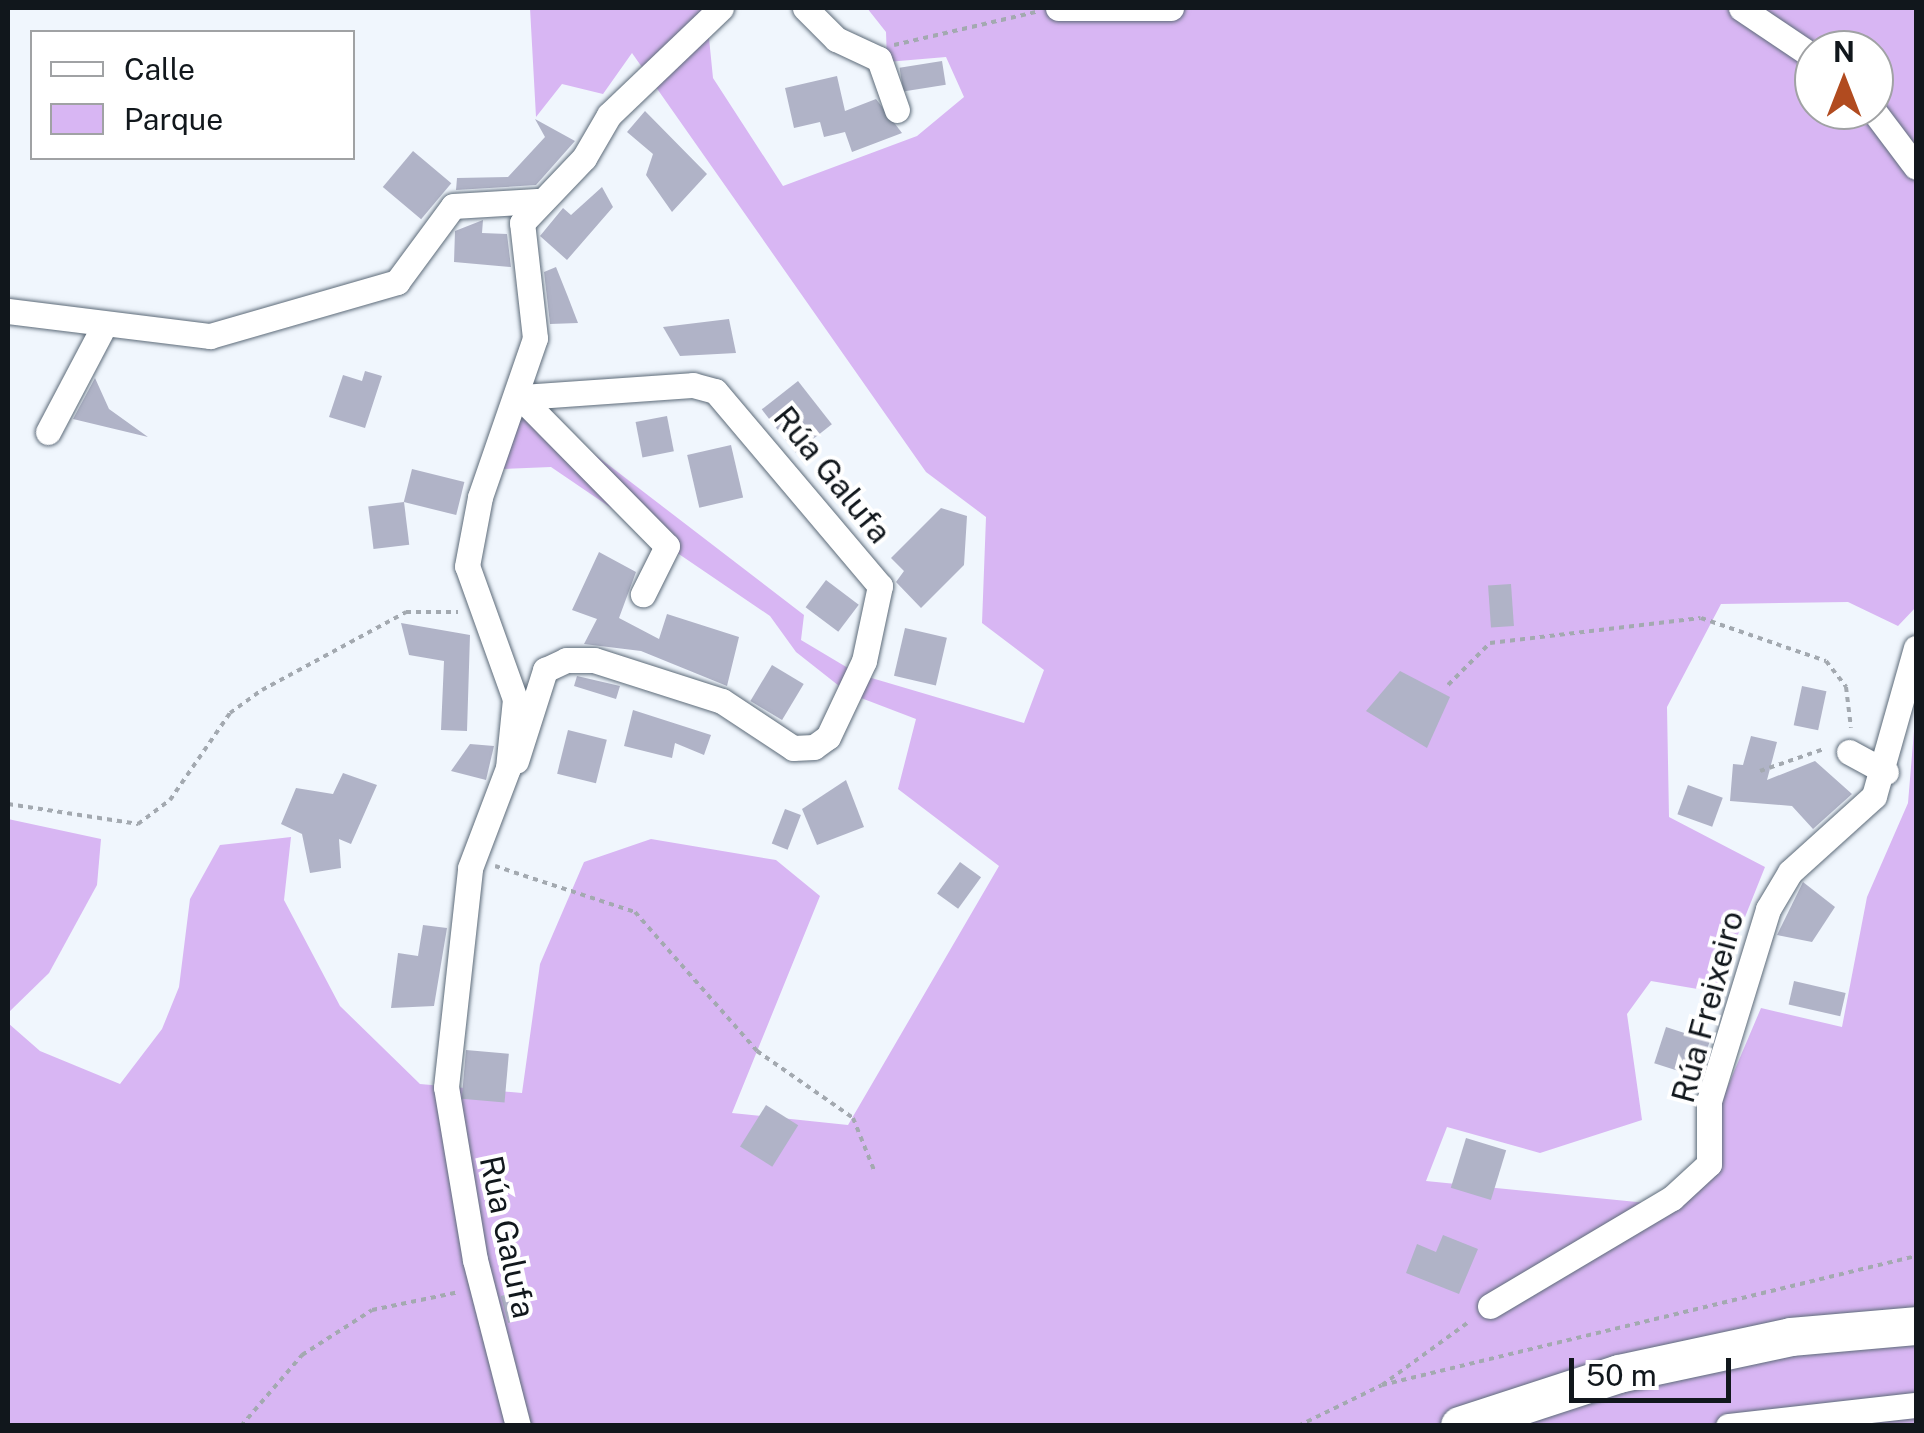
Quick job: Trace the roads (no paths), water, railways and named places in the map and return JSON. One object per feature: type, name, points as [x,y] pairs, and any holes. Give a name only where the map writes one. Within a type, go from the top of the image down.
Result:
[{"type":"highway","points":[[1460,1426],[1638,1370],[1791,1336],[1916,1326]]},
{"type":"street","points":[[8,311],[104,326],[210,336],[397,282],[453,206],[536,202],[584,158],[608,115],[721,8]]},
{"type":"street","points":[[804,8],[836,39],[870,50],[897,110]]},
{"type":"street","points":[[1061,8],[1171,8]]},
{"type":"street","points":[[1741,8],[1794,44]]},
{"type":"street","points":[[1887,130],[1916,167]]},
{"type":"street","name":"Rúa Galufa","points":[[518,1426],[482,1288],[446,1087],[470,868],[508,768],[514,700],[478,612],[467,566],[480,497],[520,398],[536,315],[522,223],[536,202]]},
{"type":"street","points":[[48,432],[104,326]]},
{"type":"street","name":"Rúa Galufa","points":[[508,768],[525,752],[545,670],[566,660],[594,660],[722,701],[793,748],[814,747],[828,737],[864,661],[880,586],[715,391],[693,385],[520,398]]},
{"type":"street","points":[[520,398],[667,546],[644,594]]},
{"type":"street","name":"Rúa Freixeiro","points":[[1490,1306],[1672,1198],[1708,1164],[1710,1102],[1768,909],[1790,872],[1858,817],[1886,772],[1916,648]]},
{"type":"street","points":[[1849,752],[1886,772]]},
{"type":"street","points":[[1728,1426],[1916,1405]]}]
